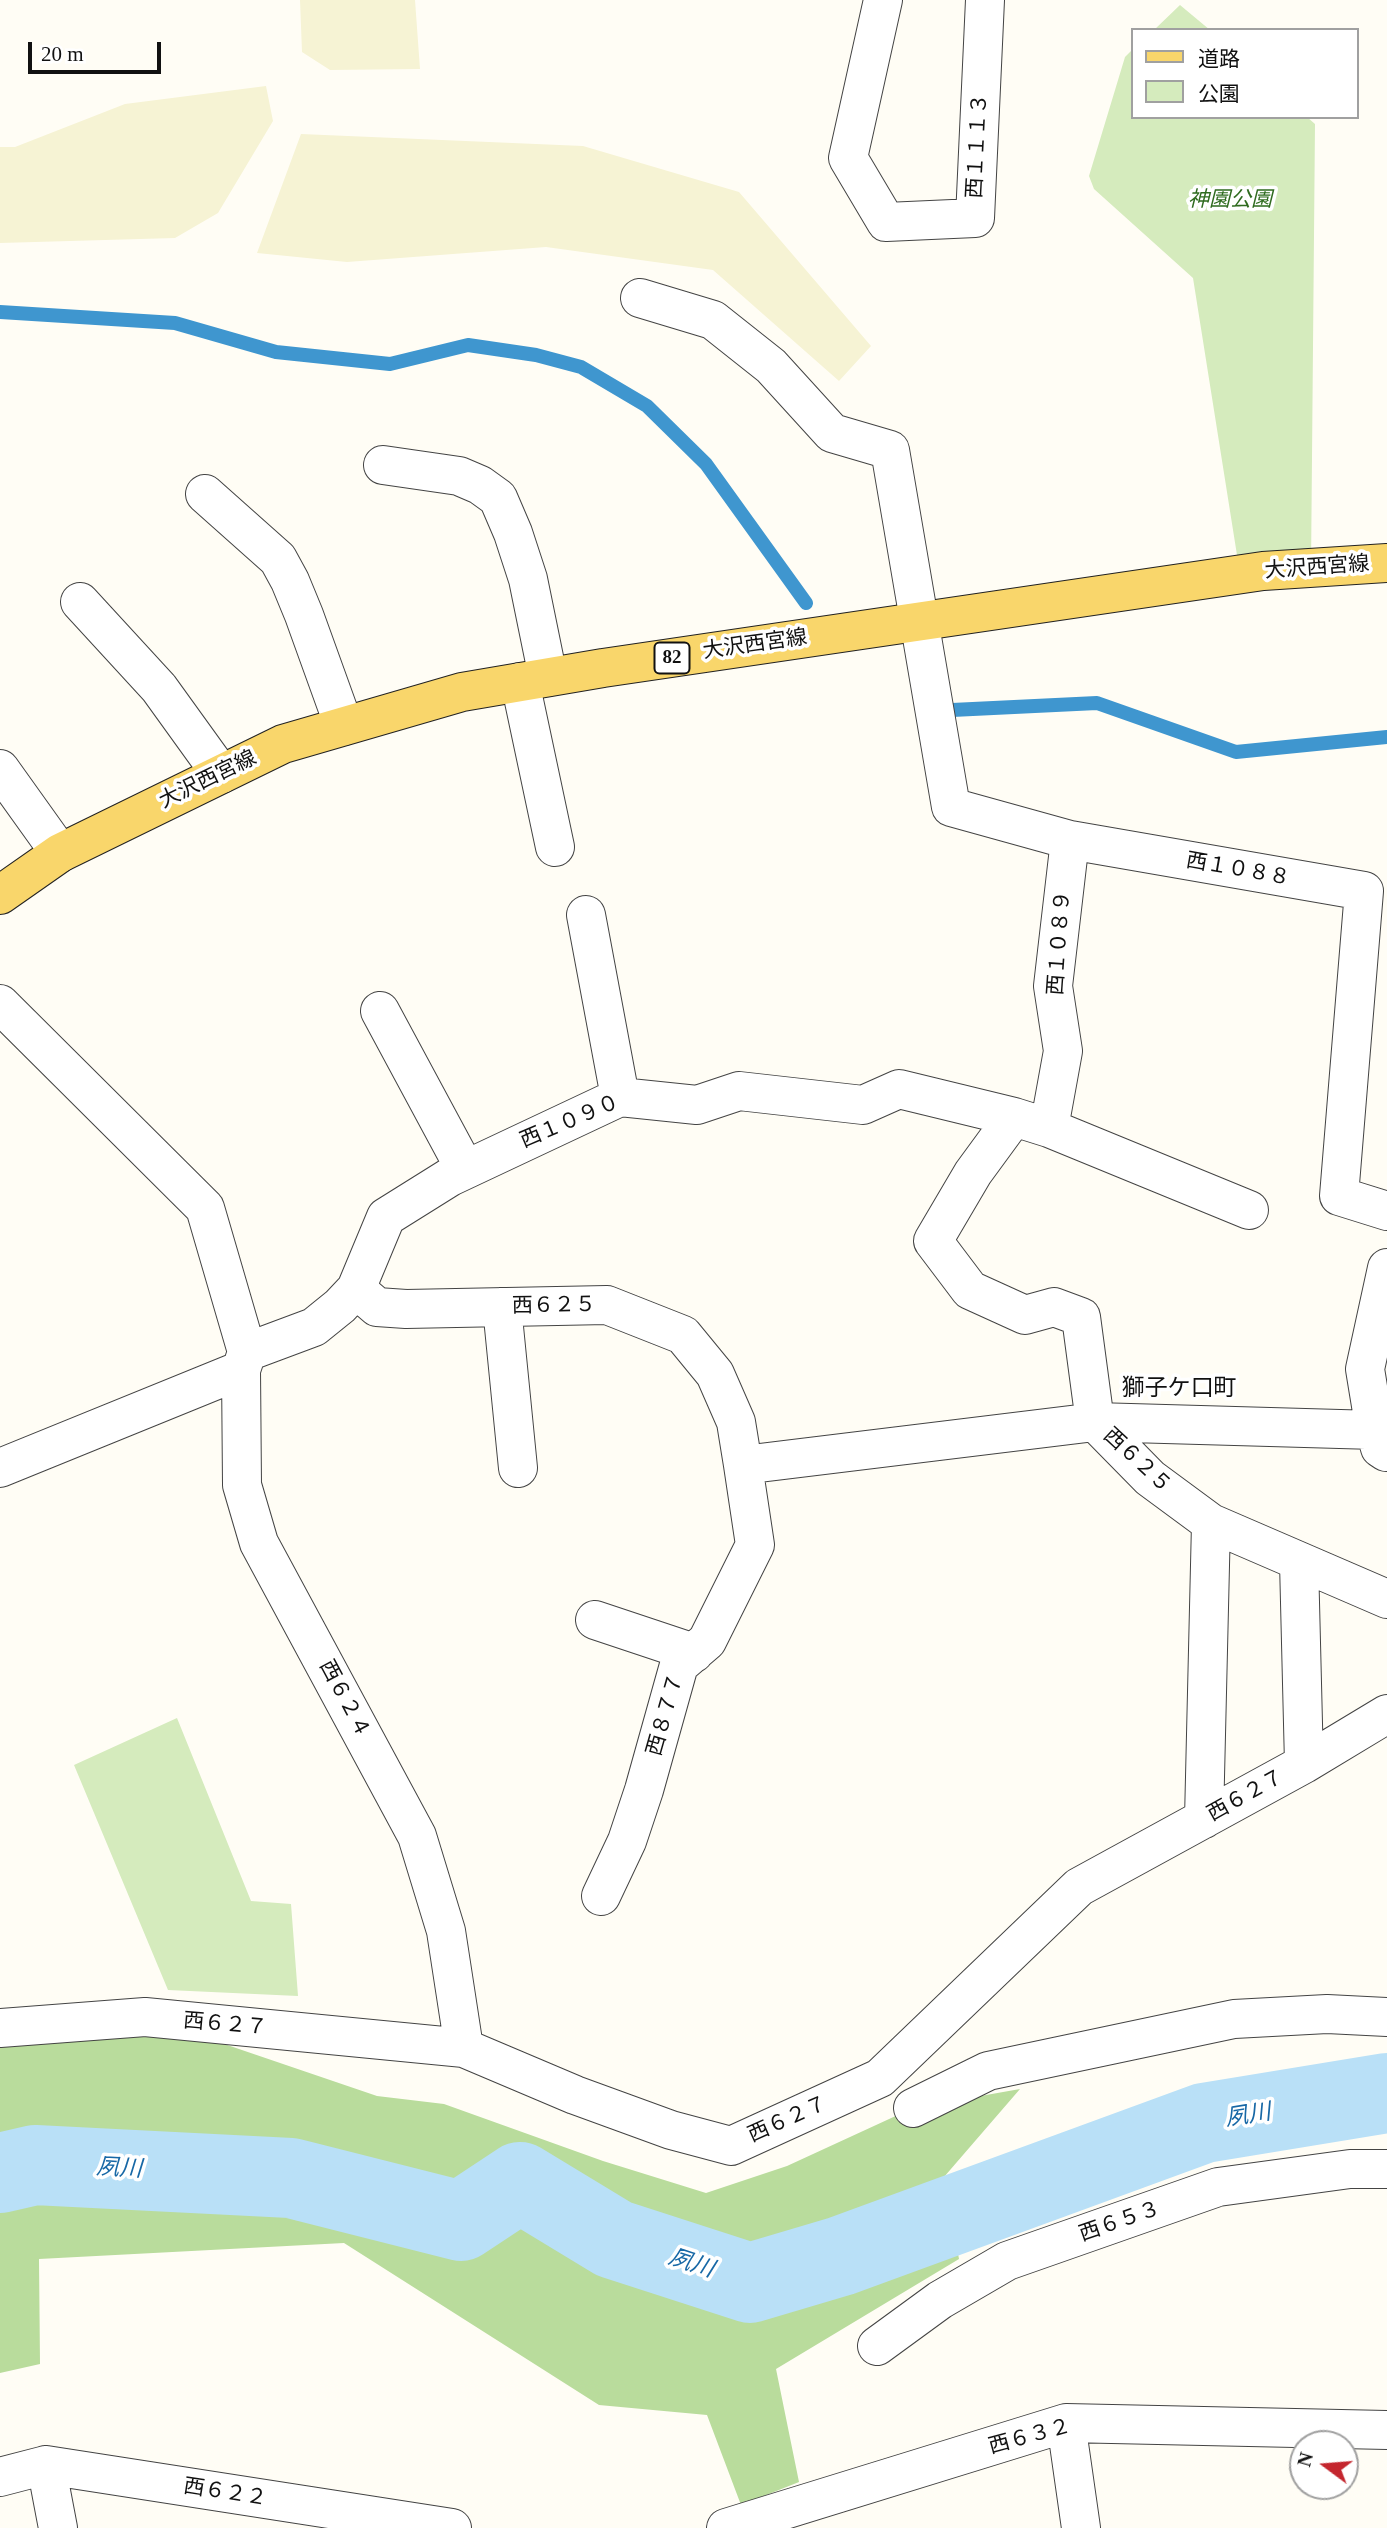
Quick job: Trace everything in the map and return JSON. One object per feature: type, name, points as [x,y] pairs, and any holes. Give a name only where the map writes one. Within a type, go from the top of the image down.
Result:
[{"type":"main road","name":"大沢西宮線","points":[[0,895],[60,852],[283,744],[462,692],[1263,571],[1387,563]]},
{"type":"street","name":"西１１１３","points":[[883,0],[848,158],[886,222],[975,218],[985,0]]},
{"type":"street","points":[[640,298],[713,320],[771,366],[832,433],[890,450],[920,621]]},
{"type":"street","points":[[383,465],[459,476],[480,485],[498,498],[528,579],[534,679],[555,847]]},
{"type":"street","points":[[205,494],[278,559],[304,615],[344,726]]},
{"type":"street","points":[[80,602],[159,688],[221,774]]},
{"type":"street","name":"西１０８８","points":[[920,621],[951,807],[1070,841],[1364,891],[1339,1196],[1387,1211]]},
{"type":"street","points":[[0,769],[60,852]]},
{"type":"street","name":"西１０８９","points":[[1031,1122],[1063,1051],[1053,986],[1070,841]]},
{"type":"street","points":[[586,915],[620,1097]]},
{"type":"street","points":[[0,1004],[205,1208],[244,1361]]},
{"type":"street","points":[[380,1011],[465,1170]]},
{"type":"street","name":"西１０９０","points":[[355,1289],[386,1217],[450,1177],[620,1097],[697,1105],[740,1091],[863,1105],[899,1089],[1031,1122],[1249,1210]]},
{"type":"street","points":[[1031,1122],[973,1173],[933,1241],[970,1290],[1025,1315],[1054,1307],[1081,1317],[1095,1422],[1382,1444],[1365,1369],[1387,1268]]},
{"type":"street","points":[[0,1468],[244,1361],[314,1327],[340,1306],[355,1289]]},
{"type":"street","name":"西６２５","points":[[355,1289],[377,1307],[607,1305],[683,1335],[715,1374],[736,1422],[743,1465],[1095,1422],[1150,1478],[1211,1523],[1387,1599]]},
{"type":"street","points":[[502,1307],[518,1468]]},
{"type":"street","name":"西６２４","points":[[244,1361],[242,1485],[259,1543],[417,1836],[446,1931],[464,2048]]},
{"type":"street","name":"西８７７","points":[[601,1896],[626,1841],[644,1790],[679,1665],[707,1641],[755,1545],[743,1465]]},
{"type":"street","points":[[1204,1819],[1211,1523]]},
{"type":"street","points":[[1299,1562],[1304,1765]]},
{"type":"street","points":[[596,1620],[694,1653]]},
{"type":"street","name":"西６２７","points":[[0,2028],[145,2017],[464,2048],[575,2095],[671,2130],[731,2146],[880,2078],[1079,1887],[1304,1765],[1387,1714]]},
{"type":"street","points":[[913,2108],[988,2071],[1234,2019],[1327,2014],[1387,2017]]},
{"type":"street","name":"西６５３","points":[[877,2346],[940,2300],[1007,2261],[1218,2187],[1350,2169],[1387,2169]]},
{"type":"street","points":[[1066,2423],[1081,2528]]},
{"type":"street","name":"西６３２","points":[[726,2528],[1066,2423],[1387,2430]]},
{"type":"street","points":[[46,2466],[58,2528]]},
{"type":"street","name":"西６２２","points":[[0,2477],[46,2466],[452,2528]]},
{"type":"shaded area","points":[[300,0],[415,0],[420,69],[330,70],[302,52]]},
{"type":"shaded area","points":[[266,86],[273,121],[218,213],[175,238],[0,243],[0,147],[15,147],[125,104]]},
{"type":"shaded area","points":[[301,134],[583,146],[739,192],[871,346],[839,381],[713,270],[546,247],[347,262],[257,253]]},
{"type":"green space","points":[[1180,5],[1208,28],[1156,28]]},
{"type":"green space","name":"神園公園","points":[[1132,50],[1132,119],[1309,119],[1315,124],[1311,568],[1240,574],[1193,278],[1094,189],[1089,176],[1125,57]]},
{"type":"green space","points":[[177,1718],[251,1901],[291,1904],[298,1996],[168,1990],[74,1765]]},
{"type":"green space","points":[[145,2017],[377,2096],[444,2104],[603,2161],[706,2193],[787,2166],[913,2108],[1020,2089],[944,2177],[959,2259],[776,2369],[799,2482],[741,2505],[707,2415],[599,2405],[344,2243],[39,2259],[40,2364],[0,2373],[0,2028]]},
{"type":"waterway","points":[[0,312],[175,323],[276,352],[390,364],[468,345],[536,355],[581,367],[647,406],[706,464],[806,603]]},
{"type":"waterway","points":[[952,710],[1097,703],[1236,752],[1387,737]]},
{"type":"waterway","name":"夙川","points":[[0,2173],[35,2165],[291,2178],[461,2221],[520,2182],[614,2239],[750,2283],[841,2256],[1204,2123],[1387,2093]]},
{"type":"district","name":"獅子ケ口町","points":[[1179,1389]]}]
